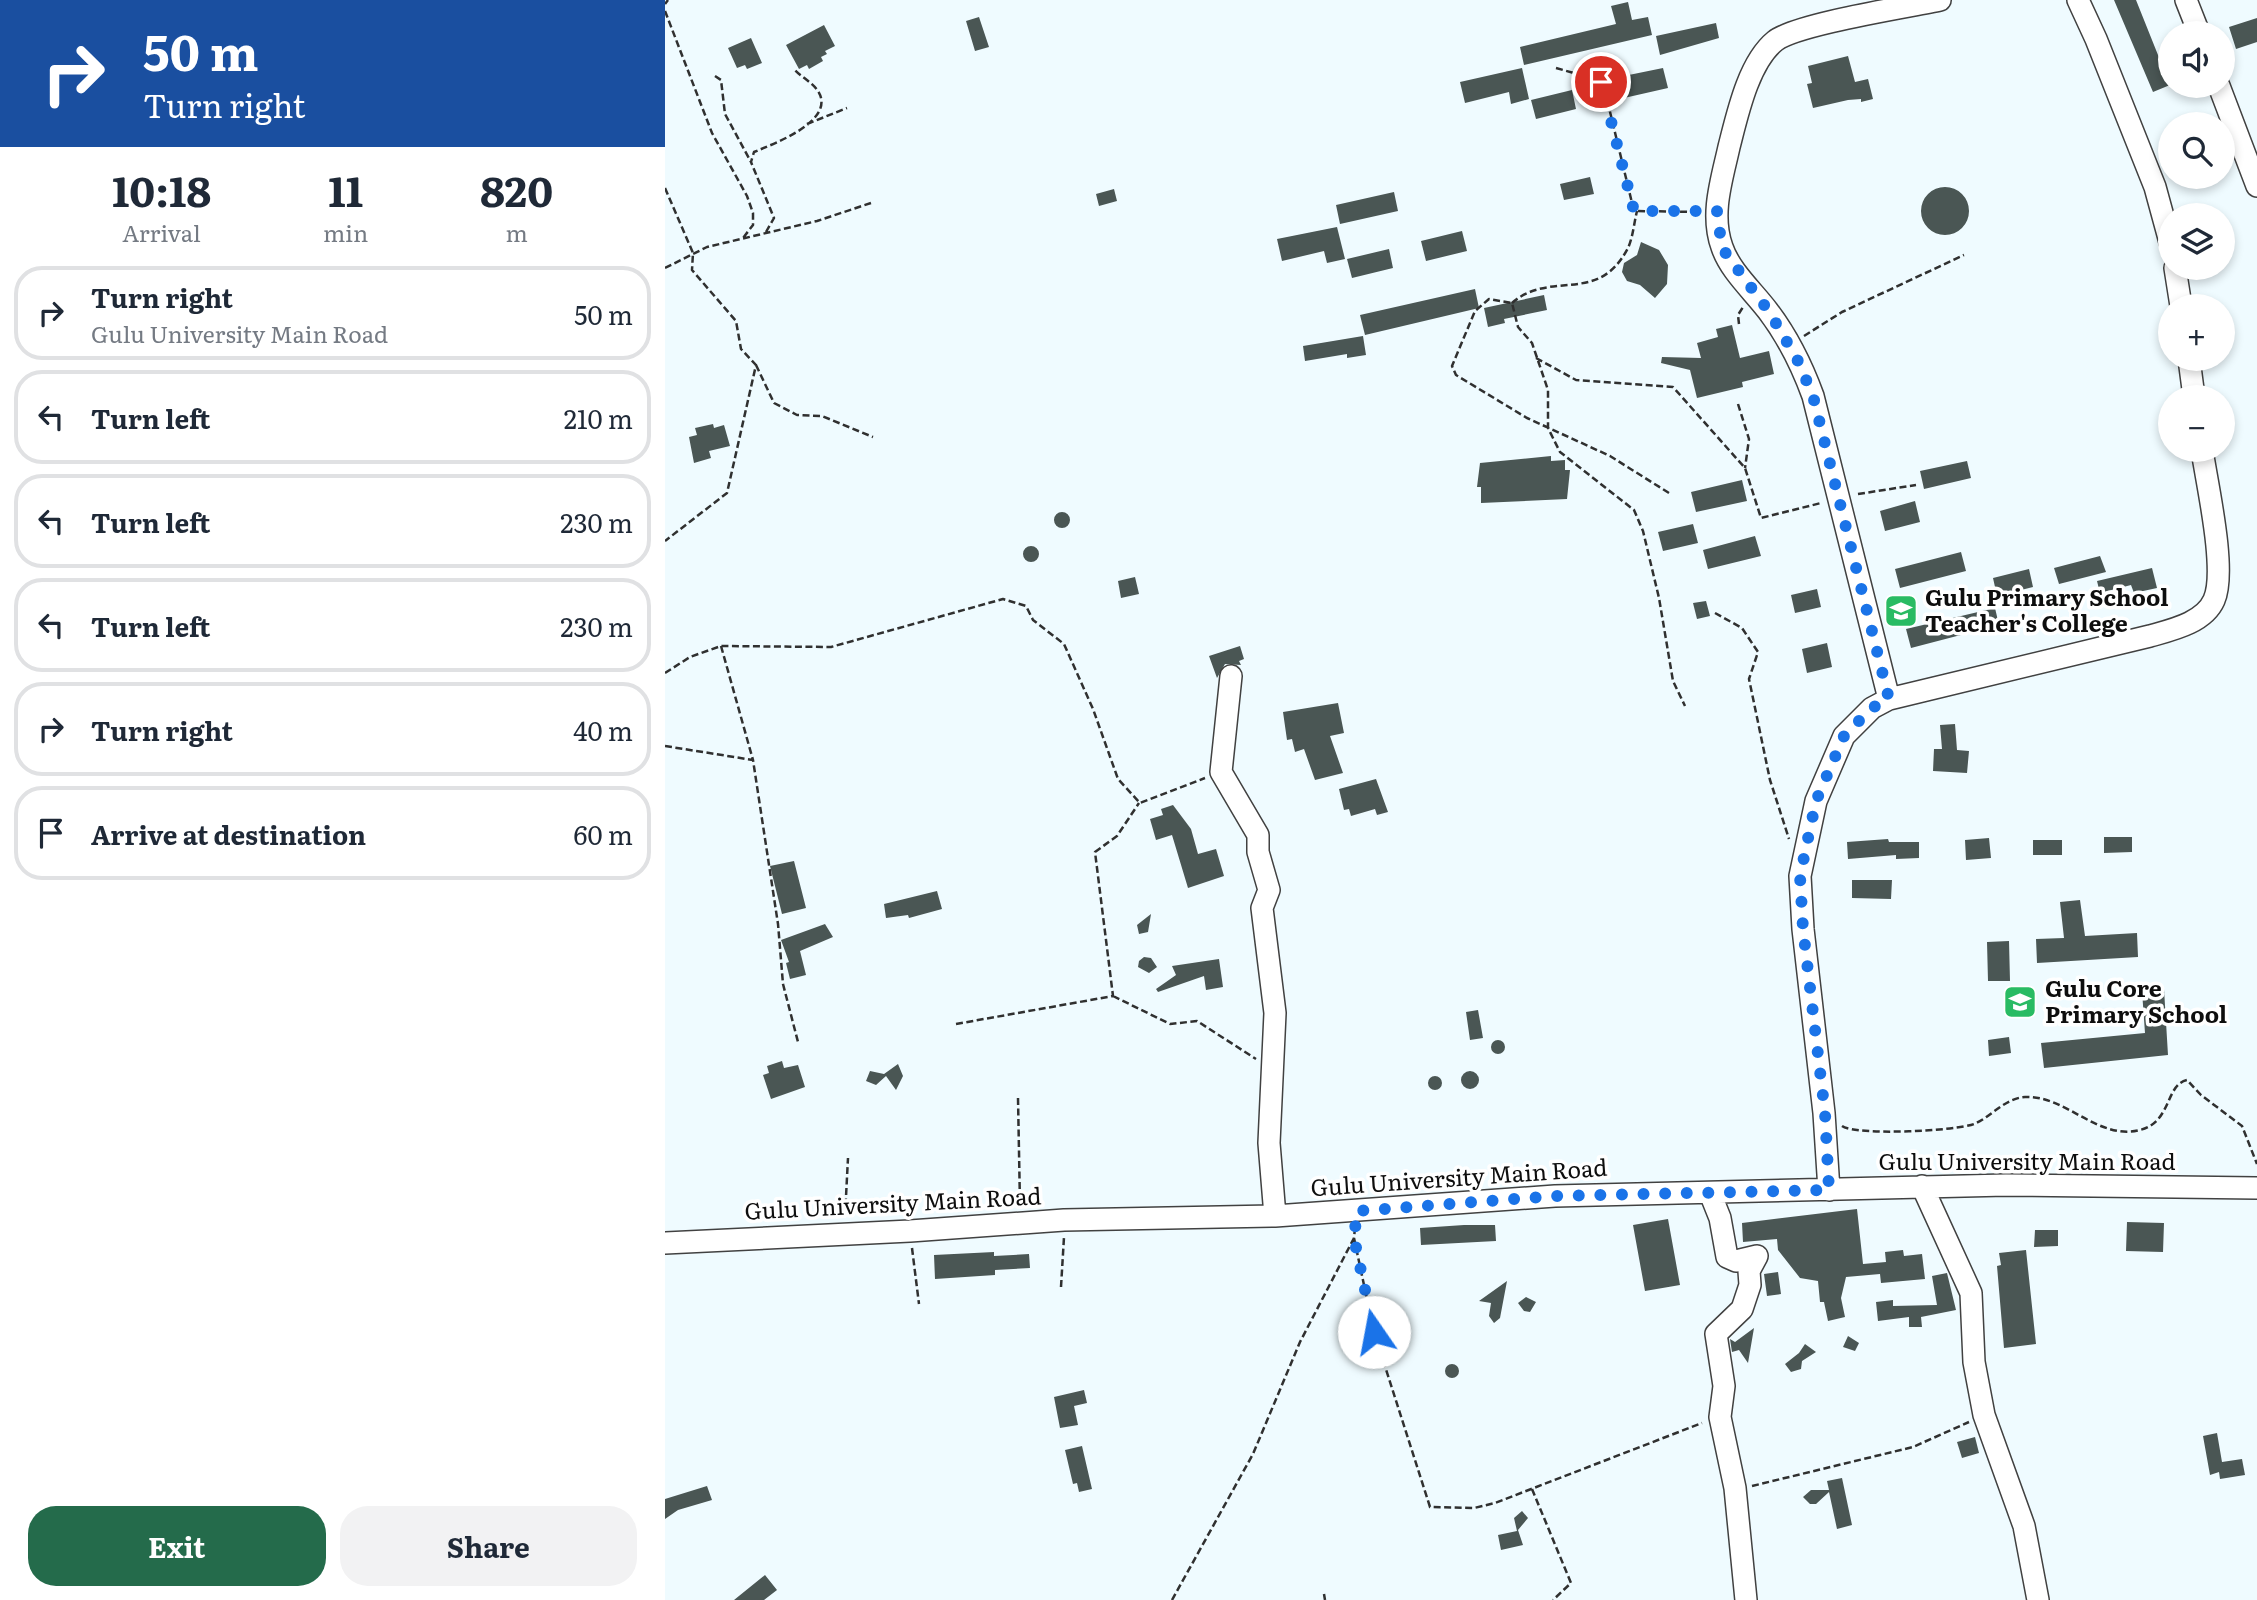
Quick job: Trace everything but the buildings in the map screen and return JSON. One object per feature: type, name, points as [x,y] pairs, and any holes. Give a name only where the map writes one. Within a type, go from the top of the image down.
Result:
[{"type":"street","points":[[1889,699],[1813,396],[1790,346],[1770,313],[1728,260],[1718,235],[1717,211],[1721,179],[1741,99],[1765,52],[1775,41],[1798,31],[1940,0]]},
{"type":"street","points":[[2078,0],[2097,39],[2159,203]]},
{"type":"street","points":[[2186,0],[2194,21]]},
{"type":"street","points":[[2224,98],[2256,180]]},
{"type":"street","points":[[1829,1190],[1825,1113],[1803,929],[1800,876],[1816,801],[1844,736],[1872,708],[1889,699],[2150,636],[2183,626],[2206,611],[2214,600],[2219,577],[2204,462]]},
{"type":"street","points":[[1231,676],[1221,772],[1258,835],[1258,852],[1269,890],[1262,908],[1275,1013],[1269,1143],[1275,1216]]},
{"type":"street","points":[[1922,1186],[1971,1293],[1974,1362],[1984,1415],[2024,1526],[2038,1600]]},
{"type":"street","name":"Gulu University Main Road","points":[[665,1243],[1065,1220],[1275,1216],[1555,1196],[1922,1186],[2257,1188]]},
{"type":"street","points":[[1710,1193],[1720,1218],[1727,1257],[1736,1261],[1757,1256],[1749,1271],[1750,1285],[1742,1310],[1716,1334],[1724,1386],[1720,1417],[1735,1488],[1746,1600]]},
{"type":"path","points":[[665,11],[712,133],[747,196],[753,213],[753,225],[743,238]]},
{"type":"path","points":[[1556,68],[1592,76],[1604,87],[1633,207],[1637,211],[1717,211]]},
{"type":"path","points":[[751,162],[754,152],[795,135],[807,124],[821,104],[820,93],[794,69]]},
{"type":"path","points":[[1581,75],[1583,88]]},
{"type":"path","points":[[715,76],[721,80],[725,114],[751,162],[774,218],[766,232]]},
{"type":"path","points":[[807,124],[847,108]]},
{"type":"path","points":[[665,188],[693,253],[692,270],[736,321],[741,349],[756,365],[774,403],[797,415],[822,416],[873,437]]},
{"type":"path","points":[[665,268],[693,253],[817,221],[871,203]]},
{"type":"path","points":[[1511,303],[1526,290],[1549,285],[1578,285],[1605,276],[1627,250],[1637,211]]},
{"type":"path","points":[[1790,346],[1842,312],[1964,255]]},
{"type":"path","points":[[1511,303],[1489,299],[1475,311],[1452,369],[1456,375],[1548,428],[1610,456],[1669,493]]},
{"type":"path","points":[[1511,303],[1518,327],[1532,343],[1548,390],[1548,428],[1560,452],[1634,510],[1643,531],[1659,598],[1673,681],[1685,706]]},
{"type":"path","points":[[1535,357],[1576,380],[1673,387],[1745,468],[1763,519]]},
{"type":"path","points":[[665,541],[727,493],[756,365]]},
{"type":"path","points":[[1738,404],[1749,439],[1745,468]]},
{"type":"path","points":[[665,673],[690,657],[720,646],[831,648],[1003,599],[1026,606],[1033,620],[1065,643],[1093,709],[1118,779],[1140,803]]},
{"type":"path","points":[[1715,613],[1741,628],[1758,652],[1749,679],[1770,780],[1789,840]]},
{"type":"path","points":[[720,646],[753,760],[778,924],[783,984],[799,1042]]},
{"type":"path","points":[[665,746],[753,760]]},
{"type":"path","points":[[1113,996],[1095,852],[1117,836],[1140,803],[1221,772]]},
{"type":"path","points":[[956,1024],[1113,996],[1170,1024],[1197,1021],[1271,1068]]},
{"type":"path","points":[[1825,1113],[1849,1131],[1894,1132],[1973,1124],[2009,1101],[2033,1097],[2043,1098],[2123,1133],[2155,1124],[2165,1113],[2166,1099],[2182,1081],[2187,1080],[2201,1095],[2242,1126],[2257,1164]]},
{"type":"path","points":[[1018,1098],[1020,1222]]},
{"type":"path","points":[[844,1233],[848,1157]]},
{"type":"path","points":[[1357,1211],[1354,1238],[1374,1332],[1430,1507],[1475,1508],[1720,1417]]},
{"type":"path","points":[[1061,1287],[1065,1220]]},
{"type":"path","points":[[910,1231],[919,1304]]},
{"type":"path","points":[[1172,1600],[1253,1454],[1300,1342],[1354,1238]]},
{"type":"path","points":[[1735,1488],[1772,1483],[1788,1476],[1913,1447],[1984,1415]]},
{"type":"path","points":[[1532,1489],[1571,1583],[1553,1600]]},
{"type":"path","points":[[1324,1594],[1325,1600]]},
{"type":"place","name":"Gulu Primary School Teacher's College","points":[[1901,611]]},
{"type":"place","name":"Gulu Core Primary School","points":[[2020,1002]]},
{"type":"route","points":[[1374,1332],[1354,1238],[1357,1211],[1555,1196],[1829,1190],[1825,1113],[1803,929],[1800,876],[1807,832],[1816,801],[1844,736],[1872,708],[1889,699],[1806,376],[1770,313],[1728,260],[1718,235],[1717,211],[1678,213],[1637,211],[1633,207],[1601,82]]}]
